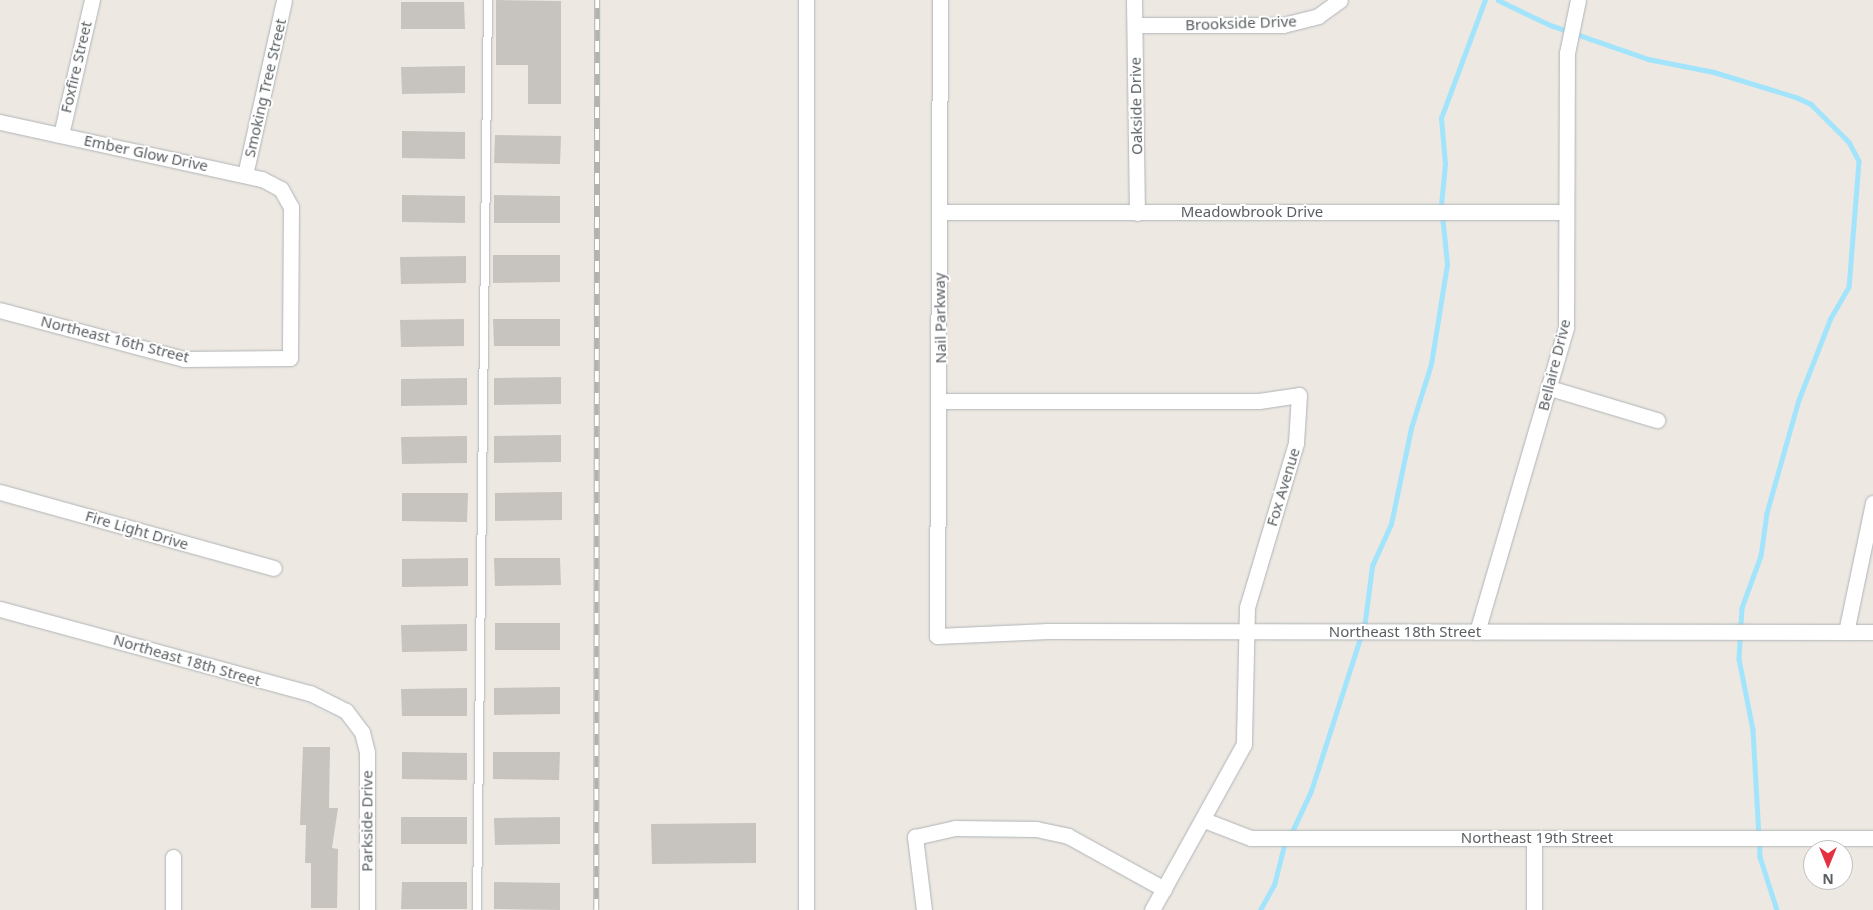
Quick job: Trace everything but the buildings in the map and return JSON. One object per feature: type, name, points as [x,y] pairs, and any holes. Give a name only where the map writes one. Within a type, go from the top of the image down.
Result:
[{"type":"street","name":"Foxfire Street","points":[[61,135],[92,0]]},
{"type":"street","name":"Smoking Tree Street","points":[[245,175],[284,0]]},
{"type":"street","points":[[806,0],[806,910]]},
{"type":"street","name":"Nail Parkway","points":[[936,636],[941,401],[939,212],[940,0]]},
{"type":"street","name":"Oakside Drive","points":[[1134,0],[1137,213]]},
{"type":"street","name":"Brookside Drive","points":[[1135,25],[1283,25],[1318,16],[1340,0]]},
{"type":"street","name":"Bellaire Drive","points":[[1477,632],[1550,388],[1567,318],[1566,54],[1571,21],[1578,0]]},
{"type":"street","name":"Ember Glow Drive","points":[[0,122],[245,175],[273,184],[286,196],[291,207],[290,358]]},
{"type":"street","name":"Meadowbrook Drive","points":[[939,212],[1566,212]]},
{"type":"street","name":"Northeast 16th Street","points":[[0,310],[184,358],[290,358]]},
{"type":"street","points":[[1550,388],[1657,420]]},
{"type":"street","name":"Fox Avenue","points":[[941,401],[1260,401],[1299,395],[1296,443],[1246,607],[1244,744],[1204,820],[1152,910]]},
{"type":"street","name":"Fire Light Drive","points":[[0,492],[274,568]]},
{"type":"street","points":[[1846,632],[1873,503]]},
{"type":"street","name":"Northeast 18th Street","points":[[0,609],[310,693],[346,711],[362,732]]},
{"type":"street","name":"Northeast 18th Street","points":[[936,636],[1048,631],[1246,633],[1873,632]]},
{"type":"street","name":"Parkside Drive","points":[[362,732],[369,783],[367,910]]},
{"type":"street","name":"Northeast 19th Street","points":[[1204,820],[1240,837],[1277,838],[1873,838]]},
{"type":"street","points":[[924,910],[914,837],[955,828],[1051,831],[1086,844],[1164,889]]},
{"type":"street","points":[[1534,838],[1534,910]]},
{"type":"street","points":[[173,857],[173,910]]},
{"type":"lane","points":[[478,910],[488,0]]},
{"type":"waterway","points":[[1364,628],[1372,566],[1391,524],[1411,428],[1431,364],[1447,264],[1441,205],[1445,164],[1441,118],[1485,0]]},
{"type":"waterway","points":[[1498,0],[1550,25],[1648,59],[1714,72],[1796,97],[1811,104],[1849,142],[1859,161],[1849,287],[1831,318],[1799,400],[1767,513],[1761,556],[1742,608],[1739,659],[1753,730],[1760,857],[1777,910]]},
{"type":"waterway","points":[[1290,836],[1311,791],[1361,635]]},
{"type":"waterway","points":[[1260,910],[1274,885],[1285,842]]},
{"type":"railway","points":[[596,910],[597,0]]}]
